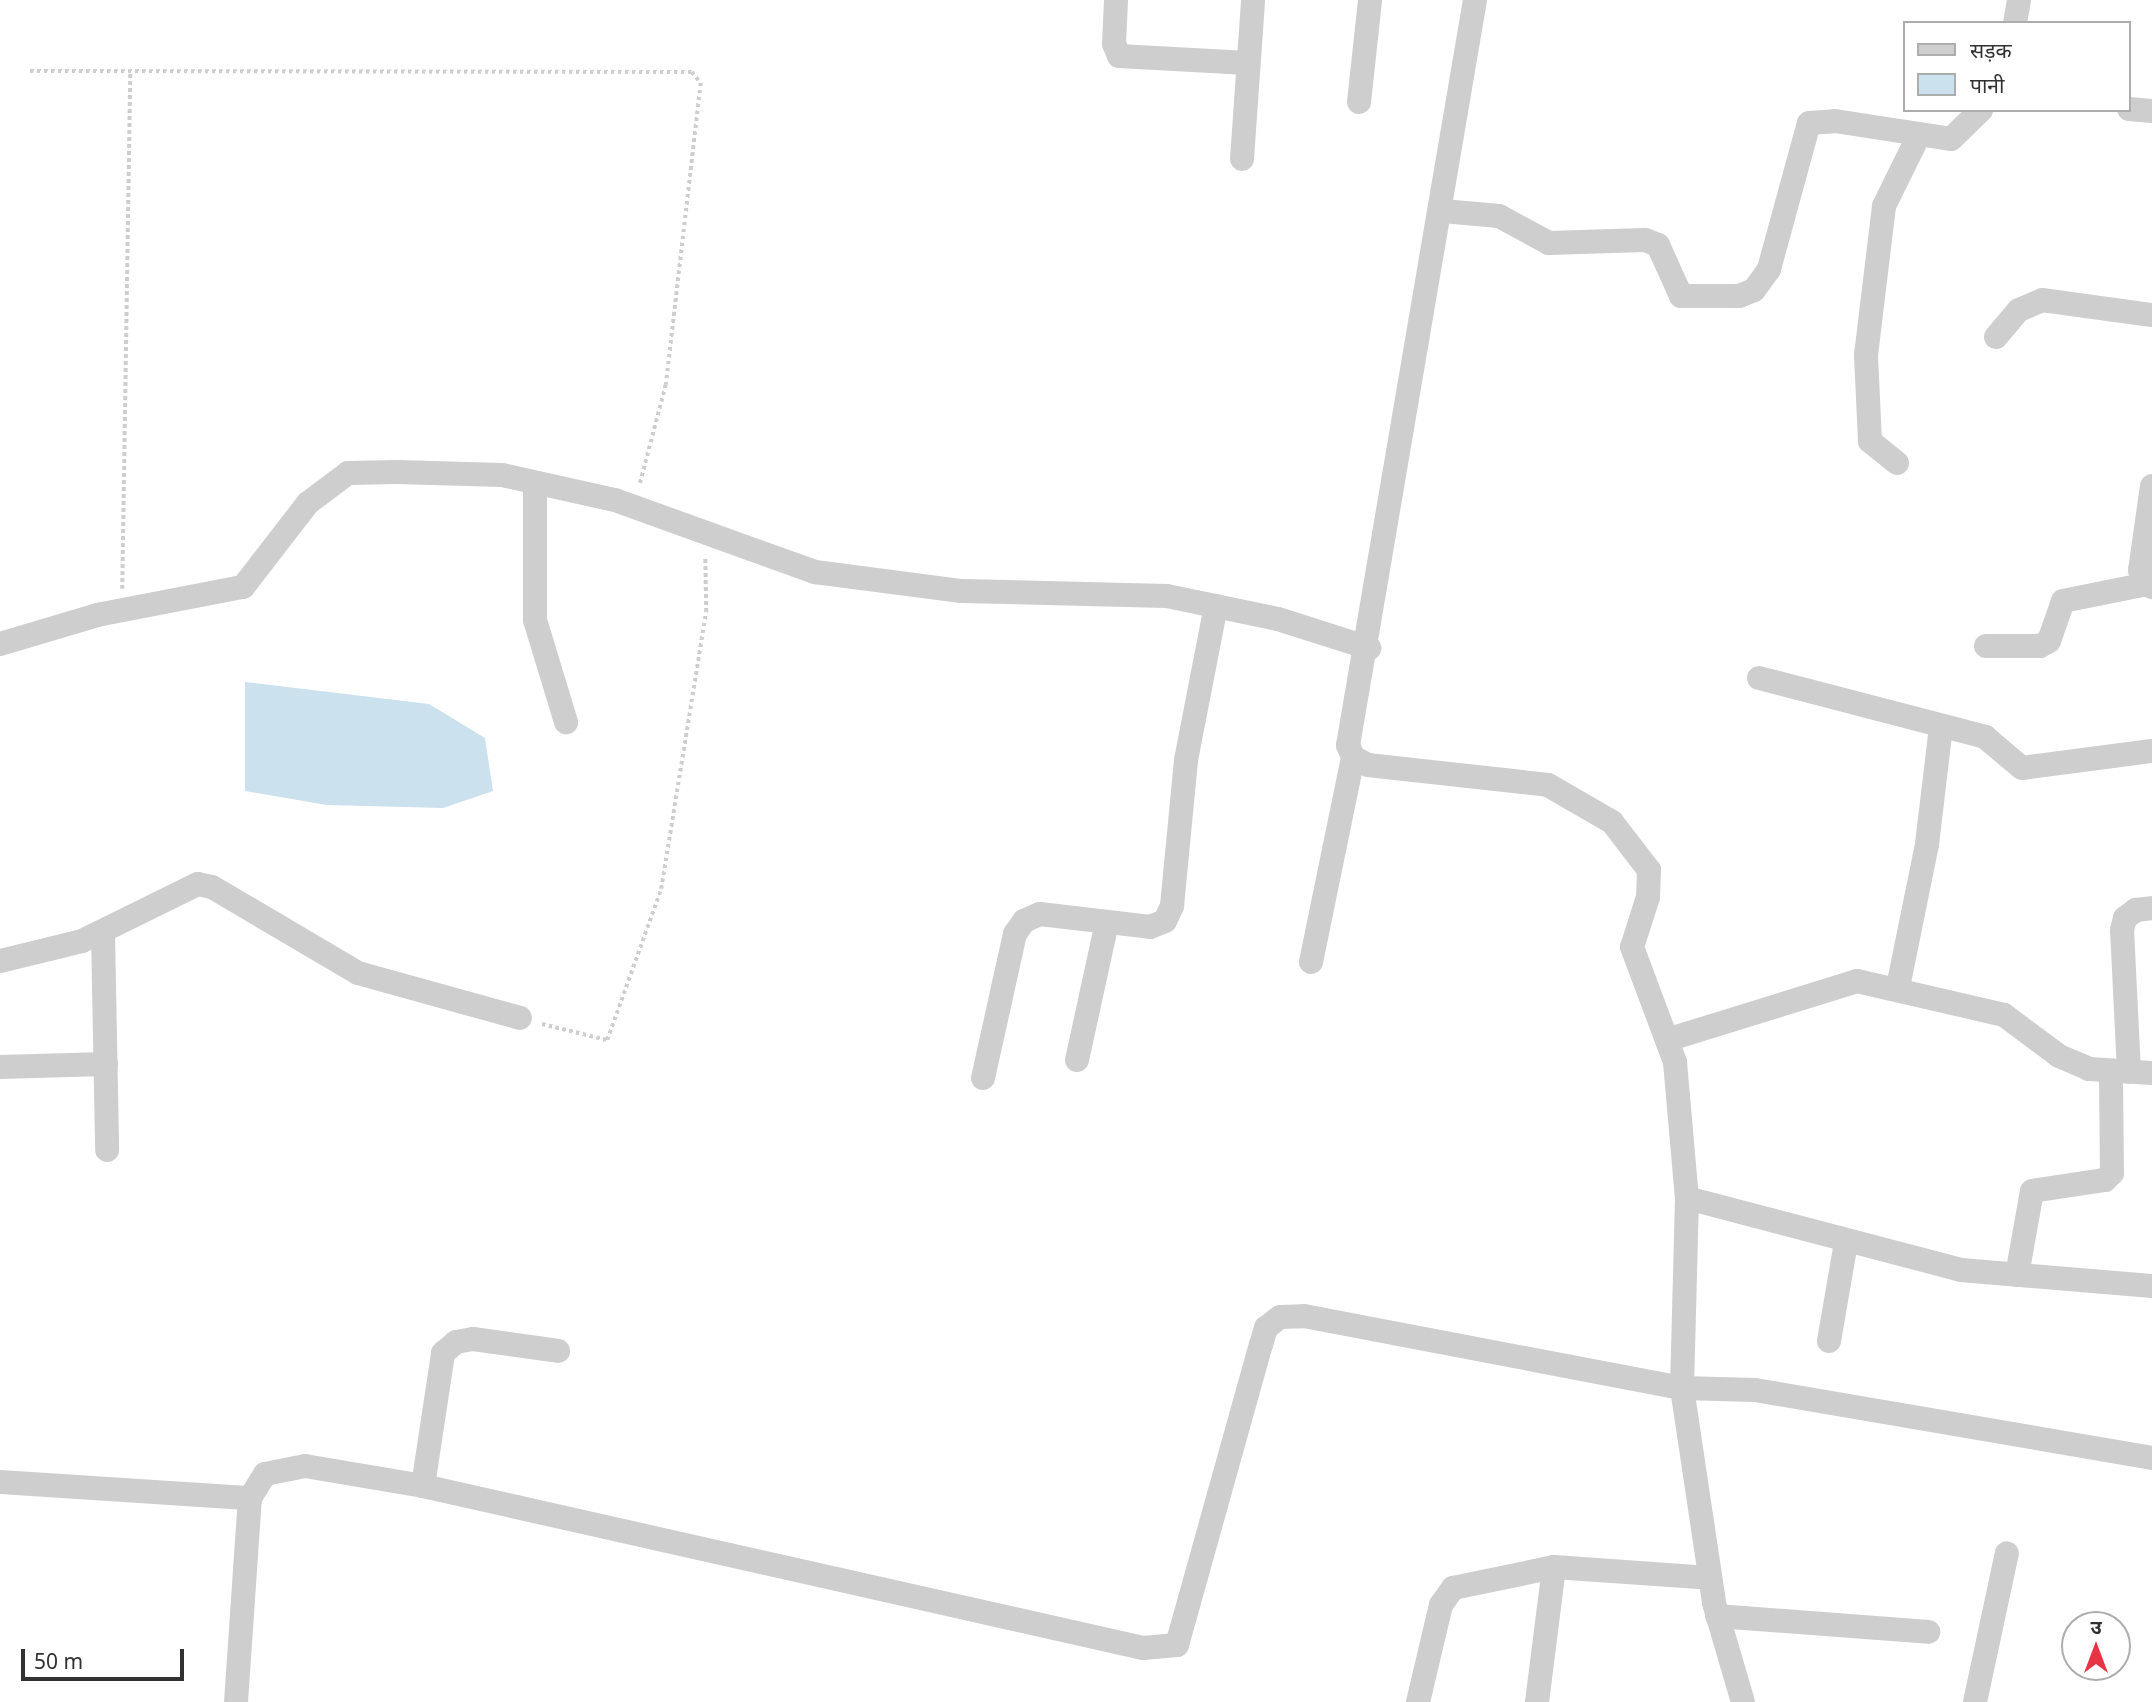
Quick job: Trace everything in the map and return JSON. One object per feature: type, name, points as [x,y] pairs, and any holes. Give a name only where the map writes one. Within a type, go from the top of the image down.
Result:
[{"type":"street","points":[[1116,0],[1114,44],[1119,56],[1248,63]]},
{"type":"street","points":[[1242,159],[1253,0]]},
{"type":"street","points":[[1359,102],[1370,0]]},
{"type":"street","points":[[1311,962],[1353,757],[1348,745],[1369,649],[1443,211],[1475,0]]},
{"type":"street","points":[[2131,109],[2152,111]]},
{"type":"street","points":[[1443,211],[1499,216],[1549,243],[1645,240],[1658,245],[1681,296],[1739,296],[1754,290],[1769,269],[1809,123],[1835,121],[1951,139],[1979,112]]},
{"type":"street","points":[[1897,463],[1870,441],[1866,355],[1884,206],[1919,135]]},
{"type":"street","points":[[1996,337],[2019,310],[2042,300],[2152,315]]},
{"type":"street","points":[[0,644],[121,612],[243,587],[308,503],[348,473],[502,475],[634,508],[815,572],[962,591],[1137,593],[1216,606],[1369,649]]},
{"type":"street","points":[[535,482],[535,620],[566,722]]},
{"type":"street","points":[[1986,646],[2040,646],[2049,641],[2063,601],[2149,586],[2140,550],[2152,486]]},
{"type":"street","points":[[983,1078],[1015,934],[1024,921],[1040,914],[1150,927],[1165,921],[1172,906],[1186,760],[1216,606]]},
{"type":"street","points":[[1759,678],[1986,737],[2022,768],[2152,751]]},
{"type":"street","points":[[1898,987],[1927,844],[1941,726]]},
{"type":"street","points":[[1353,757],[1368,765],[1548,785],[1612,822],[1649,870],[1648,897],[1632,947],[1670,1039],[1687,1198],[1682,1388],[1717,1616],[1743,1702]]},
{"type":"street","points":[[0,961],[103,933],[184,888],[212,887],[358,973],[520,1018]]},
{"type":"street","points":[[2017,1275],[2032,1191],[2105,1180],[2112,1173],[2131,1072],[2122,930],[2125,918],[2136,910],[2152,908]]},
{"type":"street","points":[[1077,1060],[1107,922]]},
{"type":"street","points":[[103,933],[107,1150]]},
{"type":"street","points":[[1670,1039],[1837,984],[1898,987],[2004,1015],[2073,1064],[2131,1072]]},
{"type":"street","points":[[0,1067],[106,1064]]},
{"type":"street","points":[[1687,1198],[1846,1243],[1961,1270],[2152,1286]]},
{"type":"street","points":[[1829,1341],[1846,1243]]},
{"type":"street","points":[[236,1702],[250,1498],[265,1474],[304,1466],[423,1486],[1164,1649],[1178,1645],[1187,1624],[1266,1328],[1280,1317],[1304,1316],[1682,1388],[1755,1390],[2152,1458]]},
{"type":"street","points":[[423,1486],[443,1353],[456,1342],[474,1339],[558,1351]]},
{"type":"street","points":[[0,1482],[250,1498]]},
{"type":"street","points":[[1975,1702],[2007,1553]]},
{"type":"street","points":[[1418,1702],[1441,1605],[1453,1588],[1554,1567],[1710,1578]]},
{"type":"street","points":[[1538,1702],[1554,1567]]},
{"type":"street","points":[[1717,1616],[1928,1632]]},
{"type":"path","points":[[30,71],[692,72],[701,83],[666,385],[634,508]]},
{"type":"path","points":[[121,612],[130,72]]},
{"type":"path","points":[[520,1018],[607,1040],[661,889],[706,612],[705,534]]},
{"type":"water","points":[[245,682],[429,704],[485,738],[493,791],[443,808],[327,805],[245,791]]}]
